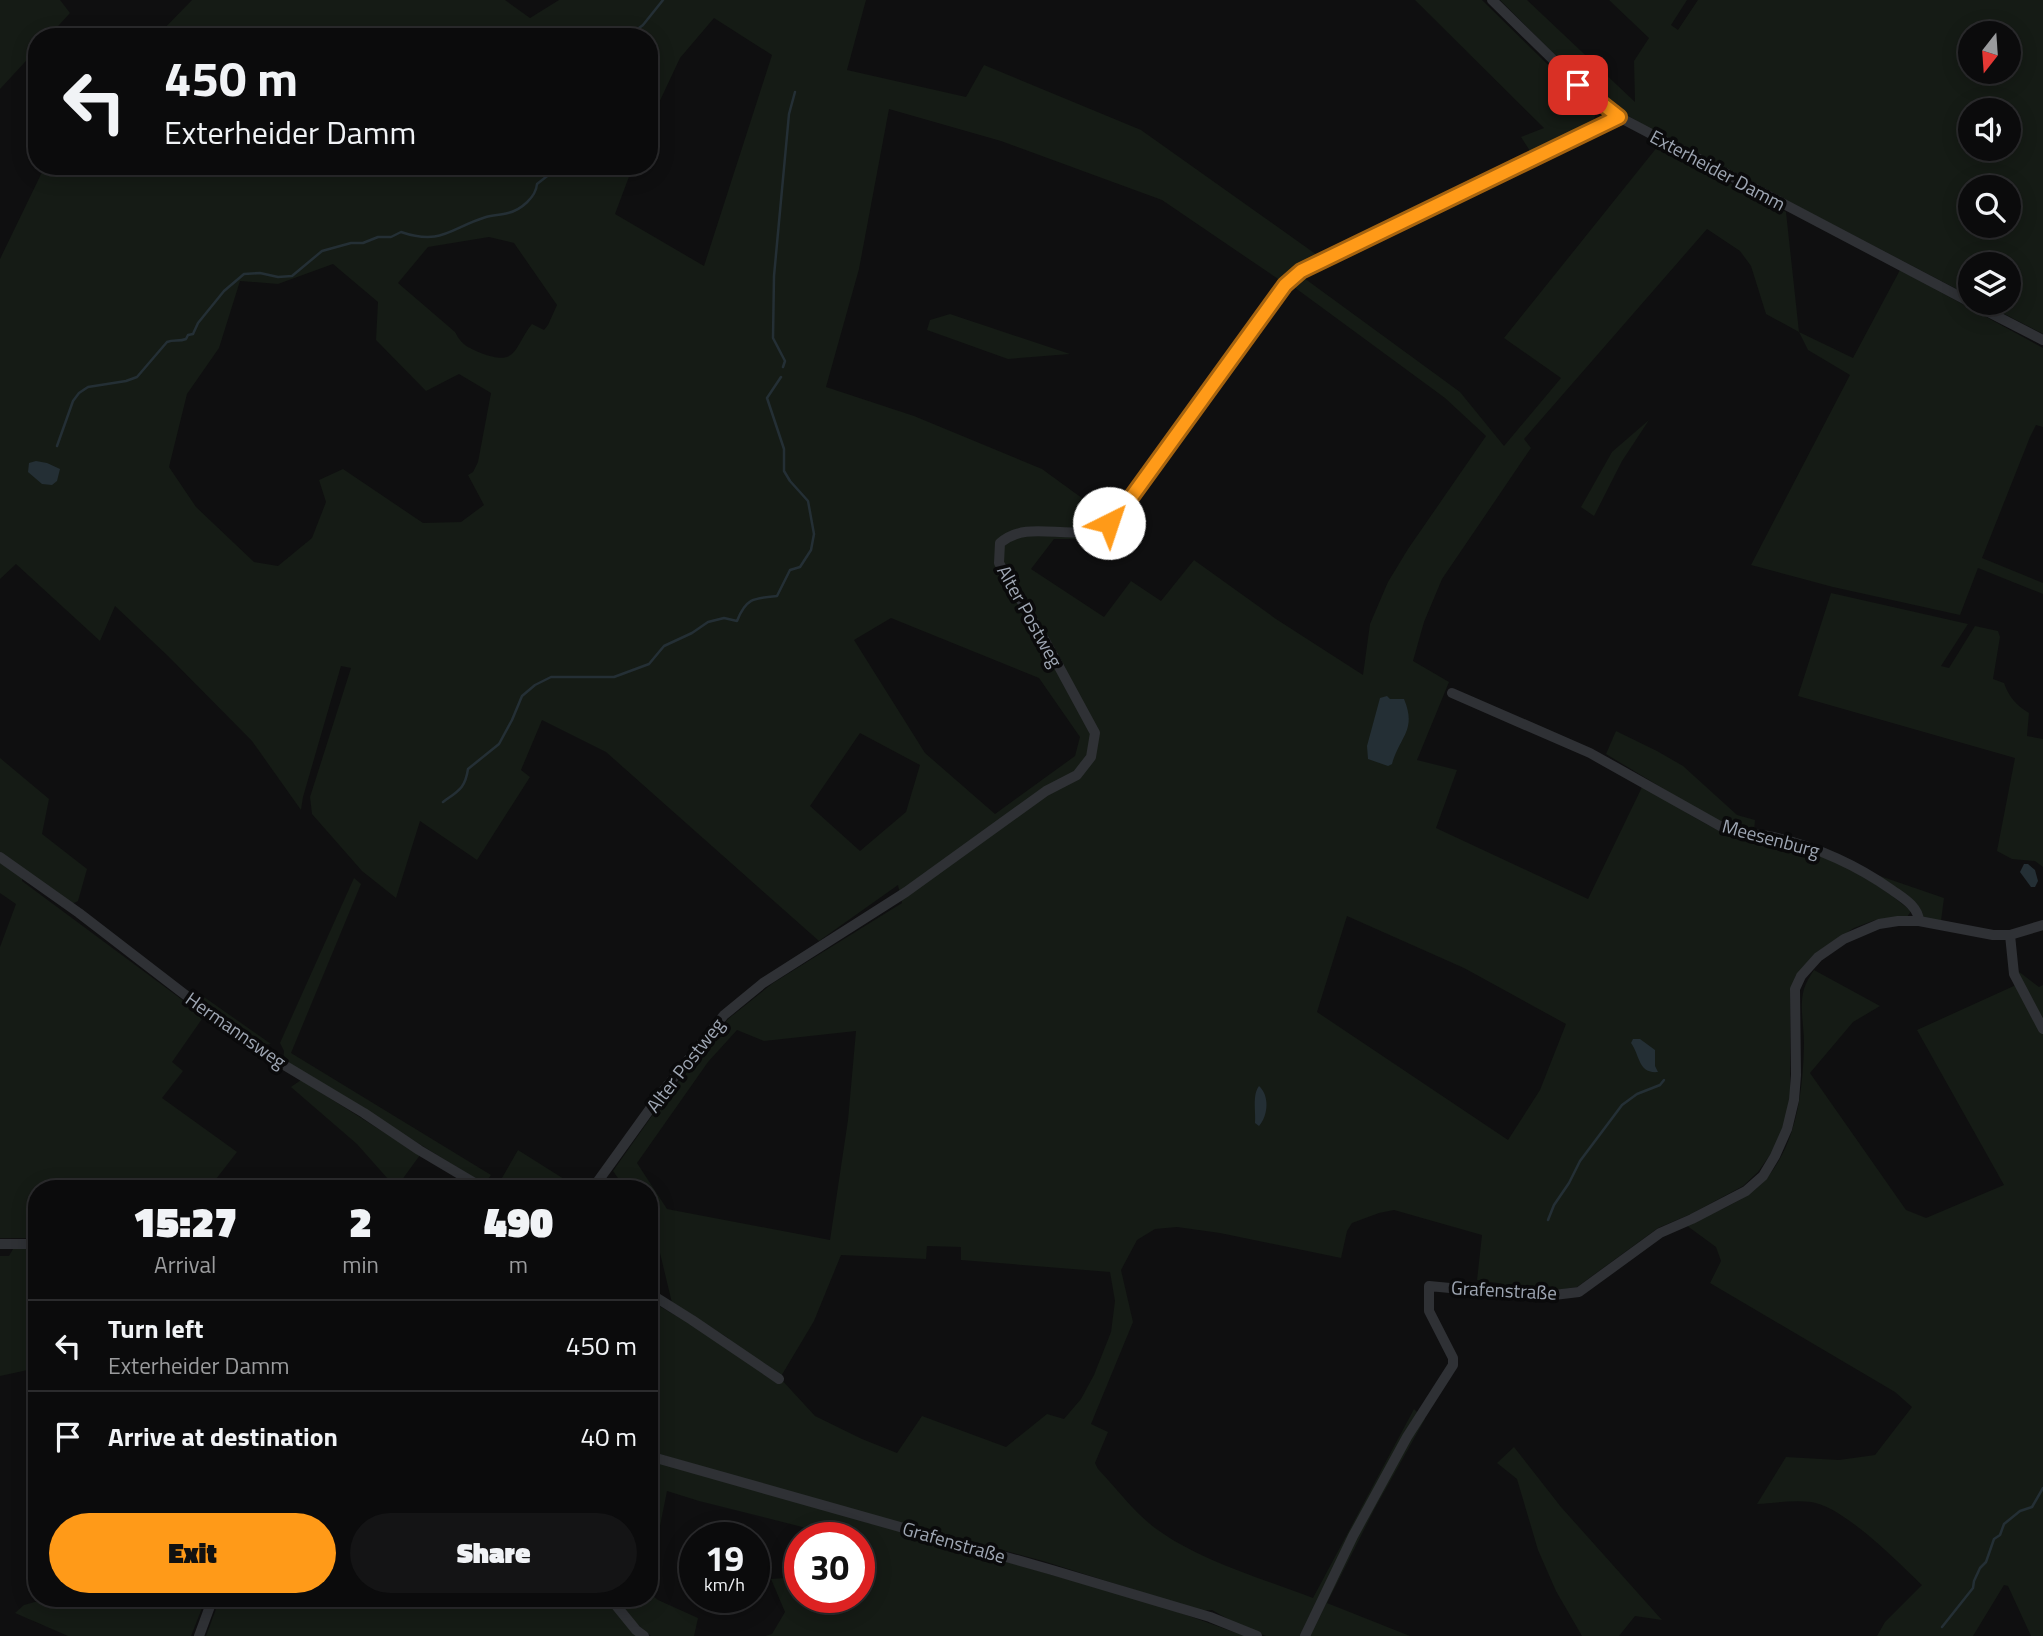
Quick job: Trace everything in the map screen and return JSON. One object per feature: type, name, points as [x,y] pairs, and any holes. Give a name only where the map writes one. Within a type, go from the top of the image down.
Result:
[{"type":"street","name":"Exterheider Damm","points":[[1492,0],[1578,85],[1619,117],[1958,296]]},
{"type":"street","name":"Alter Postweg","points":[[599,1180],[660,1095],[724,1015],[763,983],[906,892],[1046,792],[1077,775],[1091,757],[1095,733],[999,563],[1000,543],[1018,532],[1037,530],[1075,533],[1094,530],[1109,523],[1122,510],[1285,285],[1301,271],[1619,117]]},
{"type":"street","name":"Exterheider Damm","points":[[1994,315],[2043,340]]},
{"type":"street","name":"Meesenburg","points":[[1452,693],[1590,753],[1720,826],[1798,844],[1846,862],[1907,901],[1915,908],[1919,921]]},
{"type":"street","name":"Hermannsweg","points":[[0,857],[90,921],[250,1044],[364,1112],[419,1150],[470,1180]]},
{"type":"street","points":[[1919,921],[2010,936],[2043,925]]},
{"type":"street","name":"Grafenstraße","points":[[1305,1636],[1353,1536],[1407,1437],[1453,1365],[1453,1358],[1429,1311],[1429,1286],[1554,1295],[1579,1292],[1660,1233],[1746,1191],[1763,1176],[1787,1129],[1794,1100],[1796,1074],[1795,989],[1801,975],[1818,957],[1844,939],[1879,924],[1919,921]]},
{"type":"street","points":[[2010,936],[2014,974],[2043,1029]]},
{"type":"street","points":[[0,1244],[28,1244]]},
{"type":"street","points":[[658,1299],[779,1379]]},
{"type":"street","name":"Grafenstraße","points":[[658,1459],[1052,1570],[1210,1617],[1258,1636]]},
{"type":"street","points":[[199,1636],[210,1607]]},
{"type":"street","points":[[618,1607],[644,1636]]},
{"type":"shaded area","points":[[0,0],[60,0],[70,13],[56,28],[28,28],[28,59],[0,89]]},
{"type":"shaded area","points":[[192,0],[505,0],[530,18],[559,0],[866,0],[847,70],[966,97],[984,65],[1141,130],[1317,255],[1297,266],[1281,281],[1162,200],[1001,141],[889,109],[859,269],[826,387],[914,416],[1042,469],[1108,517],[1097,534],[1076,539],[1054,539],[1031,569],[1104,617],[1131,581],[1161,601],[1194,560],[1276,619],[1363,675],[1370,624],[1388,582],[1486,436],[1445,398],[1294,287],[1304,278],[1460,392],[1504,446],[1561,378],[1504,338],[1658,146],[1786,212],[1799,332],[1766,314],[1751,266],[1740,251],[1707,229],[1524,439],[1531,448],[1442,579],[1424,622],[1413,661],[1449,682],[1417,760],[1457,770],[1436,828],[1588,899],[1643,785],[1721,831],[1807,851],[1839,864],[1869,880],[1911,911],[1907,917],[1875,920],[1854,928],[1817,952],[1796,975],[1790,994],[1790,1106],[1777,1145],[1758,1172],[1743,1186],[1658,1228],[1577,1287],[1552,1291],[1508,1290],[1504,1284],[1477,1280],[1482,1235],[1394,1210],[1352,1223],[1347,1231],[1341,1258],[1177,1227],[1155,1229],[1137,1240],[1121,1270],[1133,1322],[1091,1424],[1108,1432],[1095,1463],[1140,1515],[1172,1539],[1231,1568],[1313,1598],[1414,1409],[1418,1413],[1300,1636],[1266,1636],[1242,1627],[1212,1610],[1201,1611],[1043,1561],[819,1501],[658,1454],[658,1305],[745,1356],[728,1338],[672,1303],[658,1245],[658,1195],[667,1209],[830,1240],[848,1120],[856,1031],[764,1041],[737,1030],[708,1062],[637,1163],[648,1180],[619,1180],[613,1171],[656,1110],[728,1019],[773,983],[902,903],[898,885],[819,941],[606,752],[542,720],[521,770],[530,777],[477,860],[420,821],[396,898],[362,871],[312,814],[310,797],[351,668],[341,666],[301,810],[252,741],[115,606],[100,641],[16,564],[0,579],[0,259],[41,175],[630,175],[615,214],[704,266],[772,55],[714,18],[680,58],[658,105],[658,28],[165,28]],"holes":[[[489,237],[514,243],[557,305],[544,330],[532,324],[513,353],[502,358],[468,347],[455,332],[398,283],[428,247]],[[333,264],[378,302],[376,340],[426,391],[459,374],[491,393],[478,462],[473,472],[468,475],[484,505],[461,522],[423,523],[343,469],[319,480],[326,502],[312,538],[278,566],[254,562],[196,507],[169,467],[187,394],[219,348],[240,281],[278,284]],[[891,618],[1039,678],[1080,737],[1075,756],[995,814],[925,753],[854,640]],[[860,733],[920,765],[906,812],[860,851],[810,806]],[[1347,916],[1464,968],[1566,1024],[1540,1090],[1508,1140],[1317,1012]],[[927,1246],[961,1247],[961,1260],[1110,1272],[1115,1301],[1111,1332],[1094,1375],[1081,1399],[1064,1419],[1047,1414],[1006,1447],[922,1416],[897,1453],[815,1416],[780,1378],[814,1321],[841,1255],[926,1259]]]},
{"type":"shaded area","points":[[1415,0],[1482,0],[1596,112],[1593,123],[1530,151],[1521,137],[1544,128]]},
{"type":"shaded area","points":[[1500,0],[1527,0],[1635,102],[1634,61],[1649,38],[1609,0],[1687,0],[1671,25],[1678,30],[1698,0],[2043,0],[2043,334],[2006,315],[2021,315],[2021,252],[1958,252],[1958,290],[1653,131],[1614,107],[1580,80]]},
{"type":"shaded area","points":[[1900,270],[1958,302],[1958,315],[1982,315],[2043,348],[2043,427],[2036,425],[2030,437],[1982,558],[2043,583],[2043,594],[1978,568],[1960,615],[1833,587],[1751,565],[1850,375],[1808,350],[1799,332],[1853,358]]},
{"type":"shaded area","points":[[950,314],[1070,354],[1008,359],[927,330],[930,320]]},
{"type":"shaded area","points":[[1649,420],[1622,461],[1594,516],[1581,507],[1612,452]]},
{"type":"shaded area","points":[[36,461],[60,469],[57,481],[52,485],[42,484],[28,472],[29,463]]},
{"type":"shaded area","points":[[1831,593],[1968,624],[1941,666],[1949,668],[1975,626],[1998,631],[2000,637],[1993,679],[2004,683],[2013,700],[2029,713],[2027,736],[2043,739],[2043,867],[2035,861],[2012,859],[1997,851],[2015,758],[1798,696]]},
{"type":"shaded area","points":[[1387,696],[1390,699],[1404,699],[1409,718],[1406,733],[1392,764],[1388,766],[1368,759],[1367,746],[1380,698]]},
{"type":"shaded area","points":[[1616,731],[1683,766],[1737,815],[1755,820],[1754,832],[1725,826],[1606,754]]},
{"type":"shaded area","points":[[0,758],[49,799],[42,834],[87,869],[78,901],[72,904],[24,871],[22,881],[204,1016],[172,1062],[183,1071],[162,1098],[237,1152],[215,1180],[28,1180],[28,1238],[0,1238],[0,947],[16,904],[0,893]]},
{"type":"shaded area","points":[[2024,864],[2035,870],[2038,881],[2035,887],[2031,887],[2020,872]]},
{"type":"shaded area","points":[[1877,875],[1944,898],[1941,921],[1923,918]]},
{"type":"shaded area","points":[[354,878],[361,884],[291,1053],[491,1175],[487,1180],[478,1180],[283,1060],[284,1051],[280,1043]]},
{"type":"shaded area","points":[[1814,970],[1880,1006],[1853,1022],[1810,1073],[1906,1210],[1926,1218],[2004,1185],[1917,1030],[2016,985],[2018,971],[2039,987],[2043,985],[2043,1636],[2031,1636],[2008,1586],[2004,1585],[1973,1636],[1877,1636],[1885,1622],[1922,1585],[1870,1536],[1824,1506],[1804,1501],[1757,1504],[1786,1457],[1839,1460],[1875,1455],[1912,1407],[1895,1392],[1710,1283],[1721,1261],[1716,1247],[1686,1225],[1749,1194],[1765,1180],[1777,1164],[1786,1146],[1798,1105],[1804,1043],[1803,995]]},
{"type":"shaded area","points":[[189,994],[204,997],[271,1044],[258,1045]]},
{"type":"shaded area","points":[[1633,1039],[1640,1039],[1655,1050],[1655,1066],[1658,1072],[1651,1072],[1643,1067],[1631,1043]]},
{"type":"shaded area","points":[[301,1080],[420,1155],[402,1180],[389,1180],[357,1144],[291,1087]]},
{"type":"shaded area","points":[[1259,1086],[1265,1095],[1266,1106],[1259,1126],[1255,1123],[1255,1104]]},
{"type":"shaded area","points":[[518,1150],[564,1179],[505,1180],[502,1178]]},
{"type":"shaded area","points":[[13,1249],[28,1249],[28,1370],[0,1376],[0,1256],[9,1256]]},
{"type":"shaded area","points":[[1423,1416],[1425,1419],[1375,1508],[1327,1603],[1410,1636],[1310,1636],[1327,1593]]},
{"type":"shaded area","points":[[1514,1447],[1561,1507],[1662,1620],[1635,1616],[1619,1636],[1582,1636],[1556,1591],[1538,1550],[1517,1479],[1497,1463]]},
{"type":"shaded area","points":[[658,1462],[868,1522],[784,1522],[667,1491],[658,1536]]},
{"type":"shaded area","points":[[875,1524],[1164,1607],[1245,1636],[765,1636],[772,1634],[784,1613],[875,1613]]},
{"type":"shaded area","points":[[784,1578],[784,1610],[771,1579]]},
{"type":"shaded area","points":[[658,1600],[679,1609],[679,1613],[698,1618],[694,1636],[651,1636],[624,1607],[658,1607]]},
{"type":"shaded area","points":[[24,1605],[202,1607],[191,1636],[68,1636],[15,1613]]},
{"type":"shaded area","points":[[217,1607],[613,1607],[638,1636],[206,1636]]},
{"type":"waterway","points":[[639,28],[663,0]]},
{"type":"waterway","points":[[783,367],[785,361],[773,338],[774,276],[789,114],[795,92]]},
{"type":"waterway","points":[[57,446],[73,401],[79,393],[88,387],[137,377],[167,342],[183,340],[193,334],[198,323],[224,291],[244,274],[292,276],[322,251],[351,243],[391,237],[401,232],[427,237],[445,234],[474,221],[505,214],[523,206],[534,194],[537,184],[548,175]]},
{"type":"waterway","points":[[443,802],[463,785],[468,769],[499,744],[522,696],[535,685],[551,677],[614,677],[649,664],[664,646],[708,622],[724,618],[737,621],[744,608],[752,601],[777,596],[790,570],[800,567],[811,550],[814,534],[808,501],[784,471],[784,449],[767,398],[781,377]]},
{"type":"waterway","points":[[1548,1220],[1580,1161],[1622,1105],[1637,1094],[1660,1085],[1664,1080]]},
{"type":"waterway","points":[[1942,1627],[1973,1588],[1994,1539],[2000,1535],[2004,1524],[2020,1511],[2032,1507],[2043,1488]]},
{"type":"route","points":[[1109,523],[1122,510],[1285,285],[1301,271],[1619,117],[1578,85]]}]
